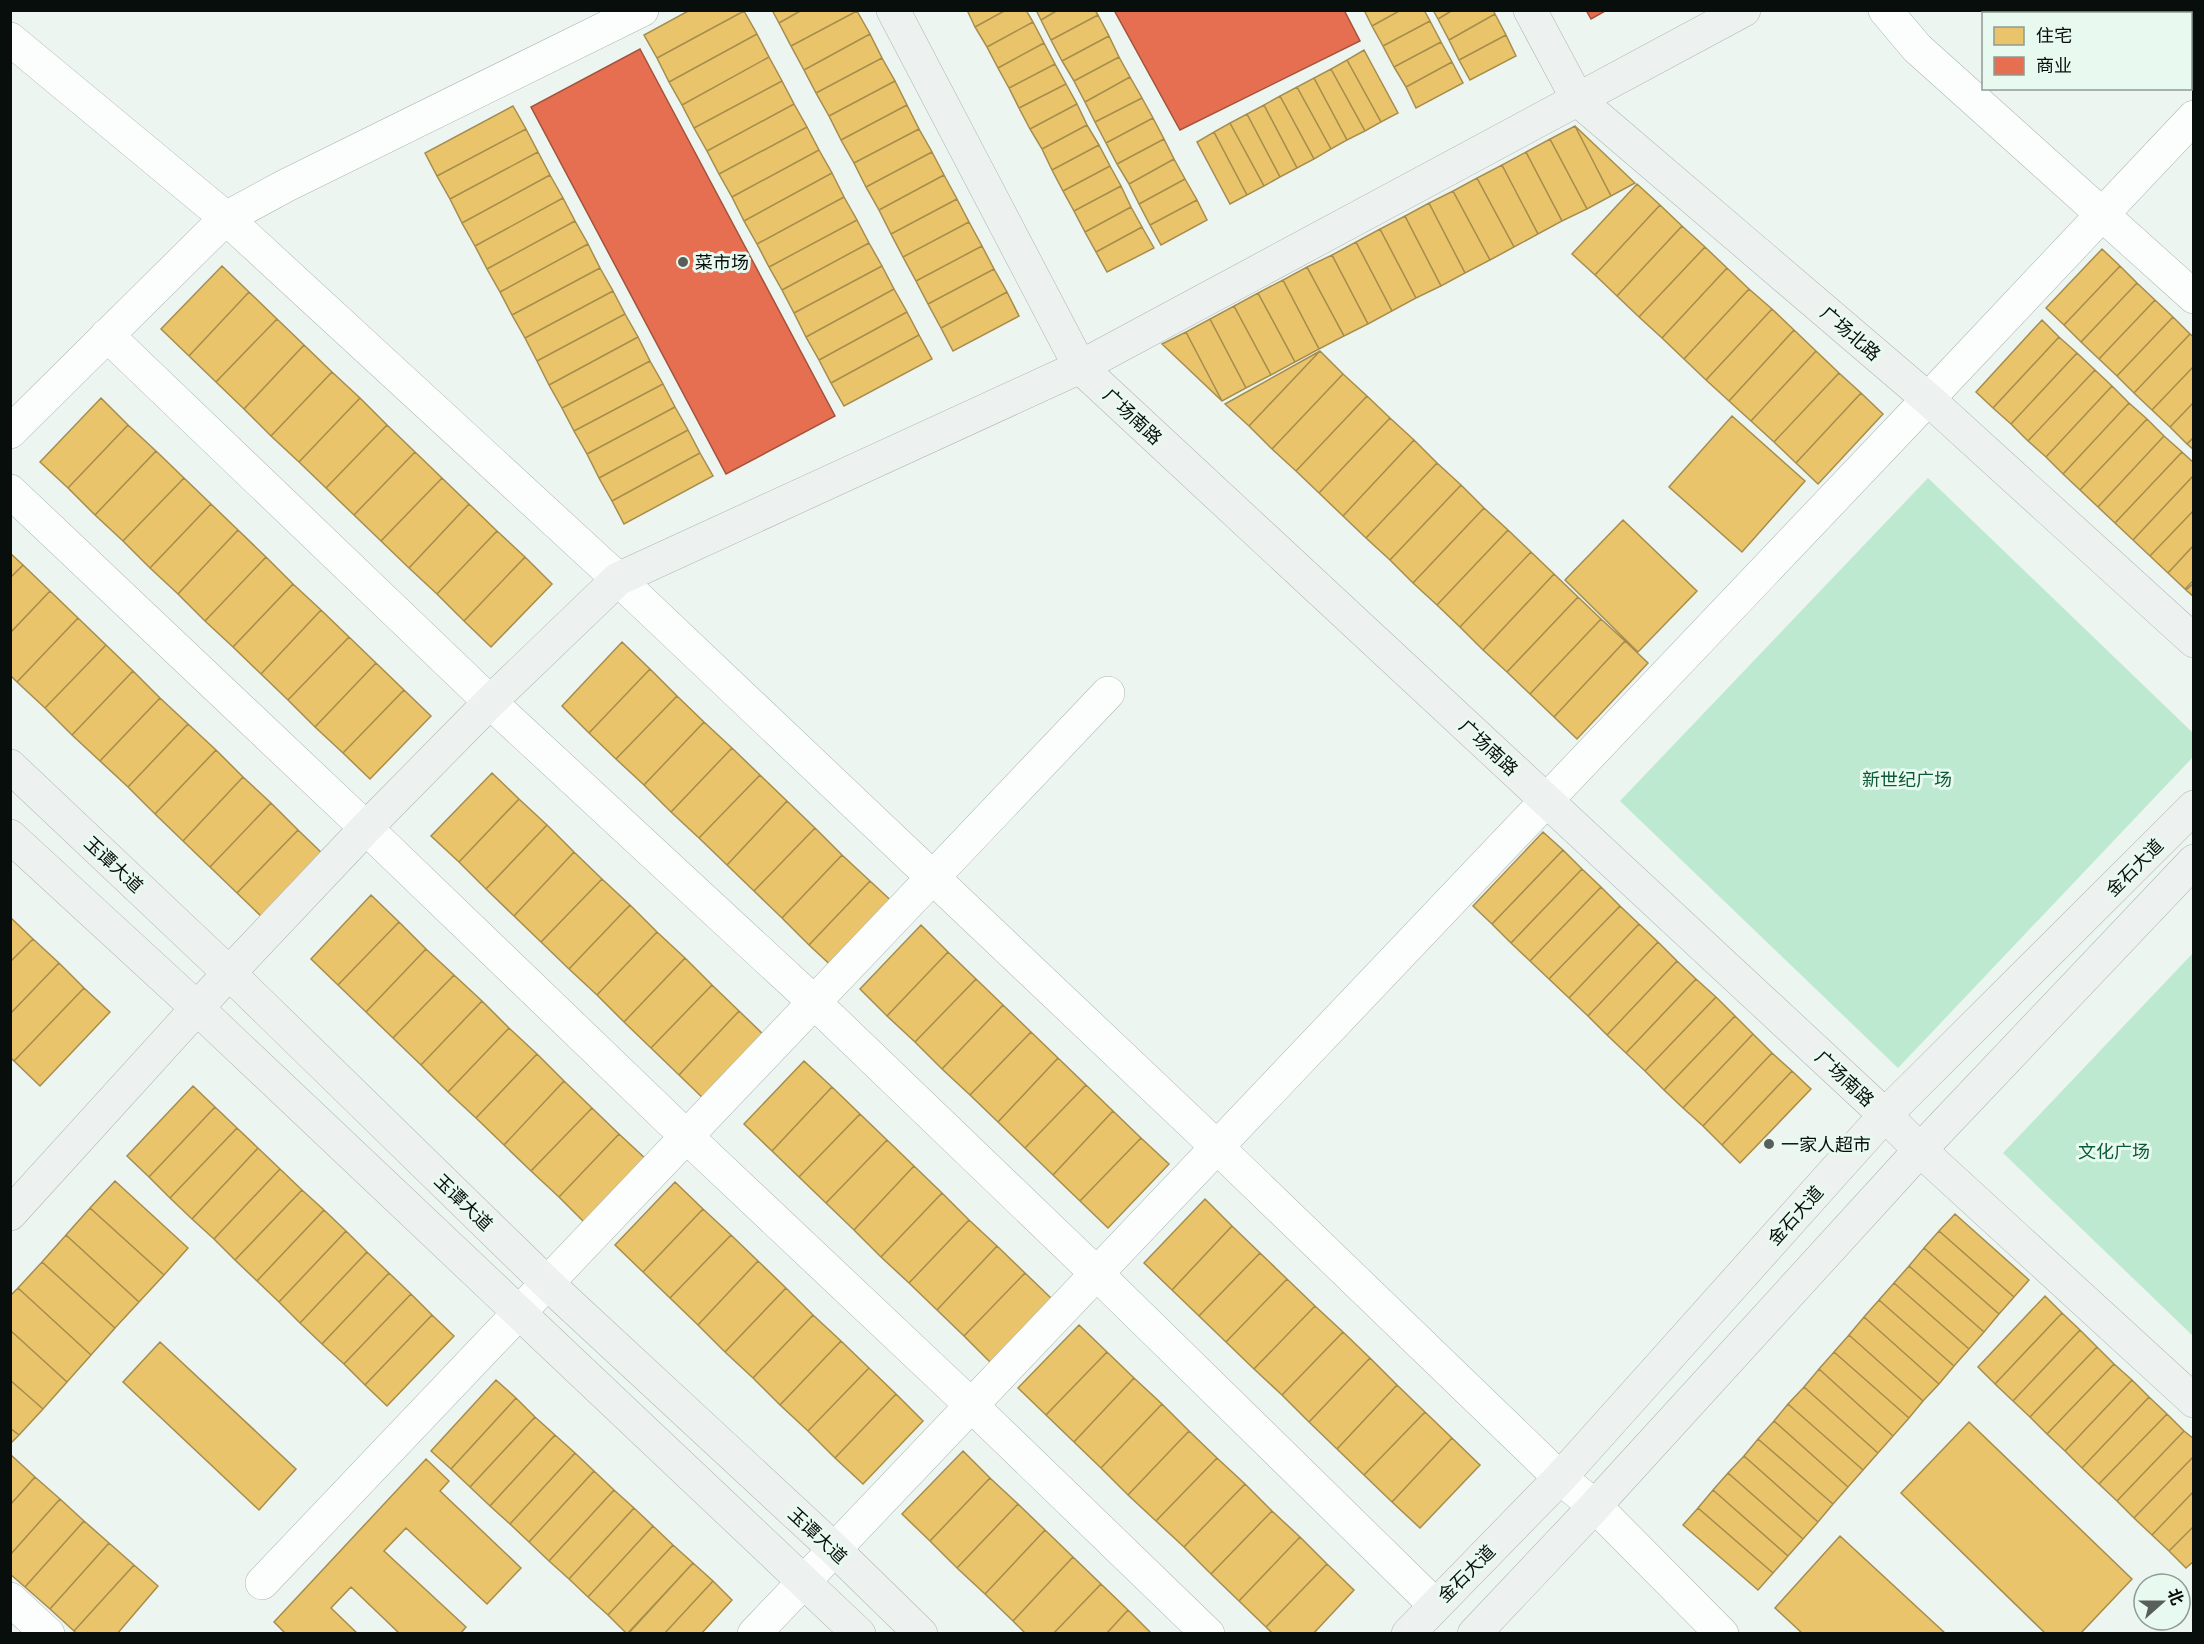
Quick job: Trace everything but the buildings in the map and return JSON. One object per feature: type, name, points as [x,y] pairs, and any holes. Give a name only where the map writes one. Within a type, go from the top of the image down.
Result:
[{"type":"street","points":[[10,432],[226,218],[285,186],[642,10]]},
{"type":"street","name":"广场南路","points":[[893,10],[1080,367],[1920,1150],[2193,1401]]},
{"type":"street","name":"广场北路","points":[[1530,10],[1578,100],[1928,399],[2193,641]]},
{"type":"street","points":[[10,1214],[229,973],[366,828],[490,702],[618,579],[1080,367],[1744,10]]},
{"type":"street","points":[[1886,10],[1917,48],[2193,297]]},
{"type":"street","points":[[10,39],[226,218],[618,579],[1216,1146],[1560,1478],[1595,1506],[1722,1634]]},
{"type":"street","points":[[754,1634],[1928,399],[2193,117]]},
{"type":"street","points":[[107,335],[490,702],[814,1002],[1096,1273],[1435,1605]]},
{"type":"street","points":[[10,491],[366,828],[686,1137],[971,1405],[1208,1634]]},
{"type":"street","points":[[262,1583],[1108,693]]},
{"type":"street","name":"玉谭大道","points":[[10,766],[229,973],[547,1282],[834,1549],[921,1634]]},
{"type":"street","name":"金石大道","points":[[1408,1634],[1560,1478],[1885,1115],[2193,807]]},
{"type":"street","points":[[10,836],[197,1008],[859,1634]]},
{"type":"street","points":[[1474,1634],[1595,1506],[1920,1150],[2193,861]]},
{"type":"street","points":[[10,1599],[48,1634]]},
{"type":"green space","name":"新世纪广场","points":[[1928,478],[2193,733],[2193,757],[1898,1068],[1620,801]]},
{"type":"green space","name":"文化广场","points":[[2193,953],[2193,1336],[2003,1153]]},
{"type":"place","name":"菜市场","points":[[683,262]]},
{"type":"place","name":"一家人超市","points":[[1769,1144]]}]
